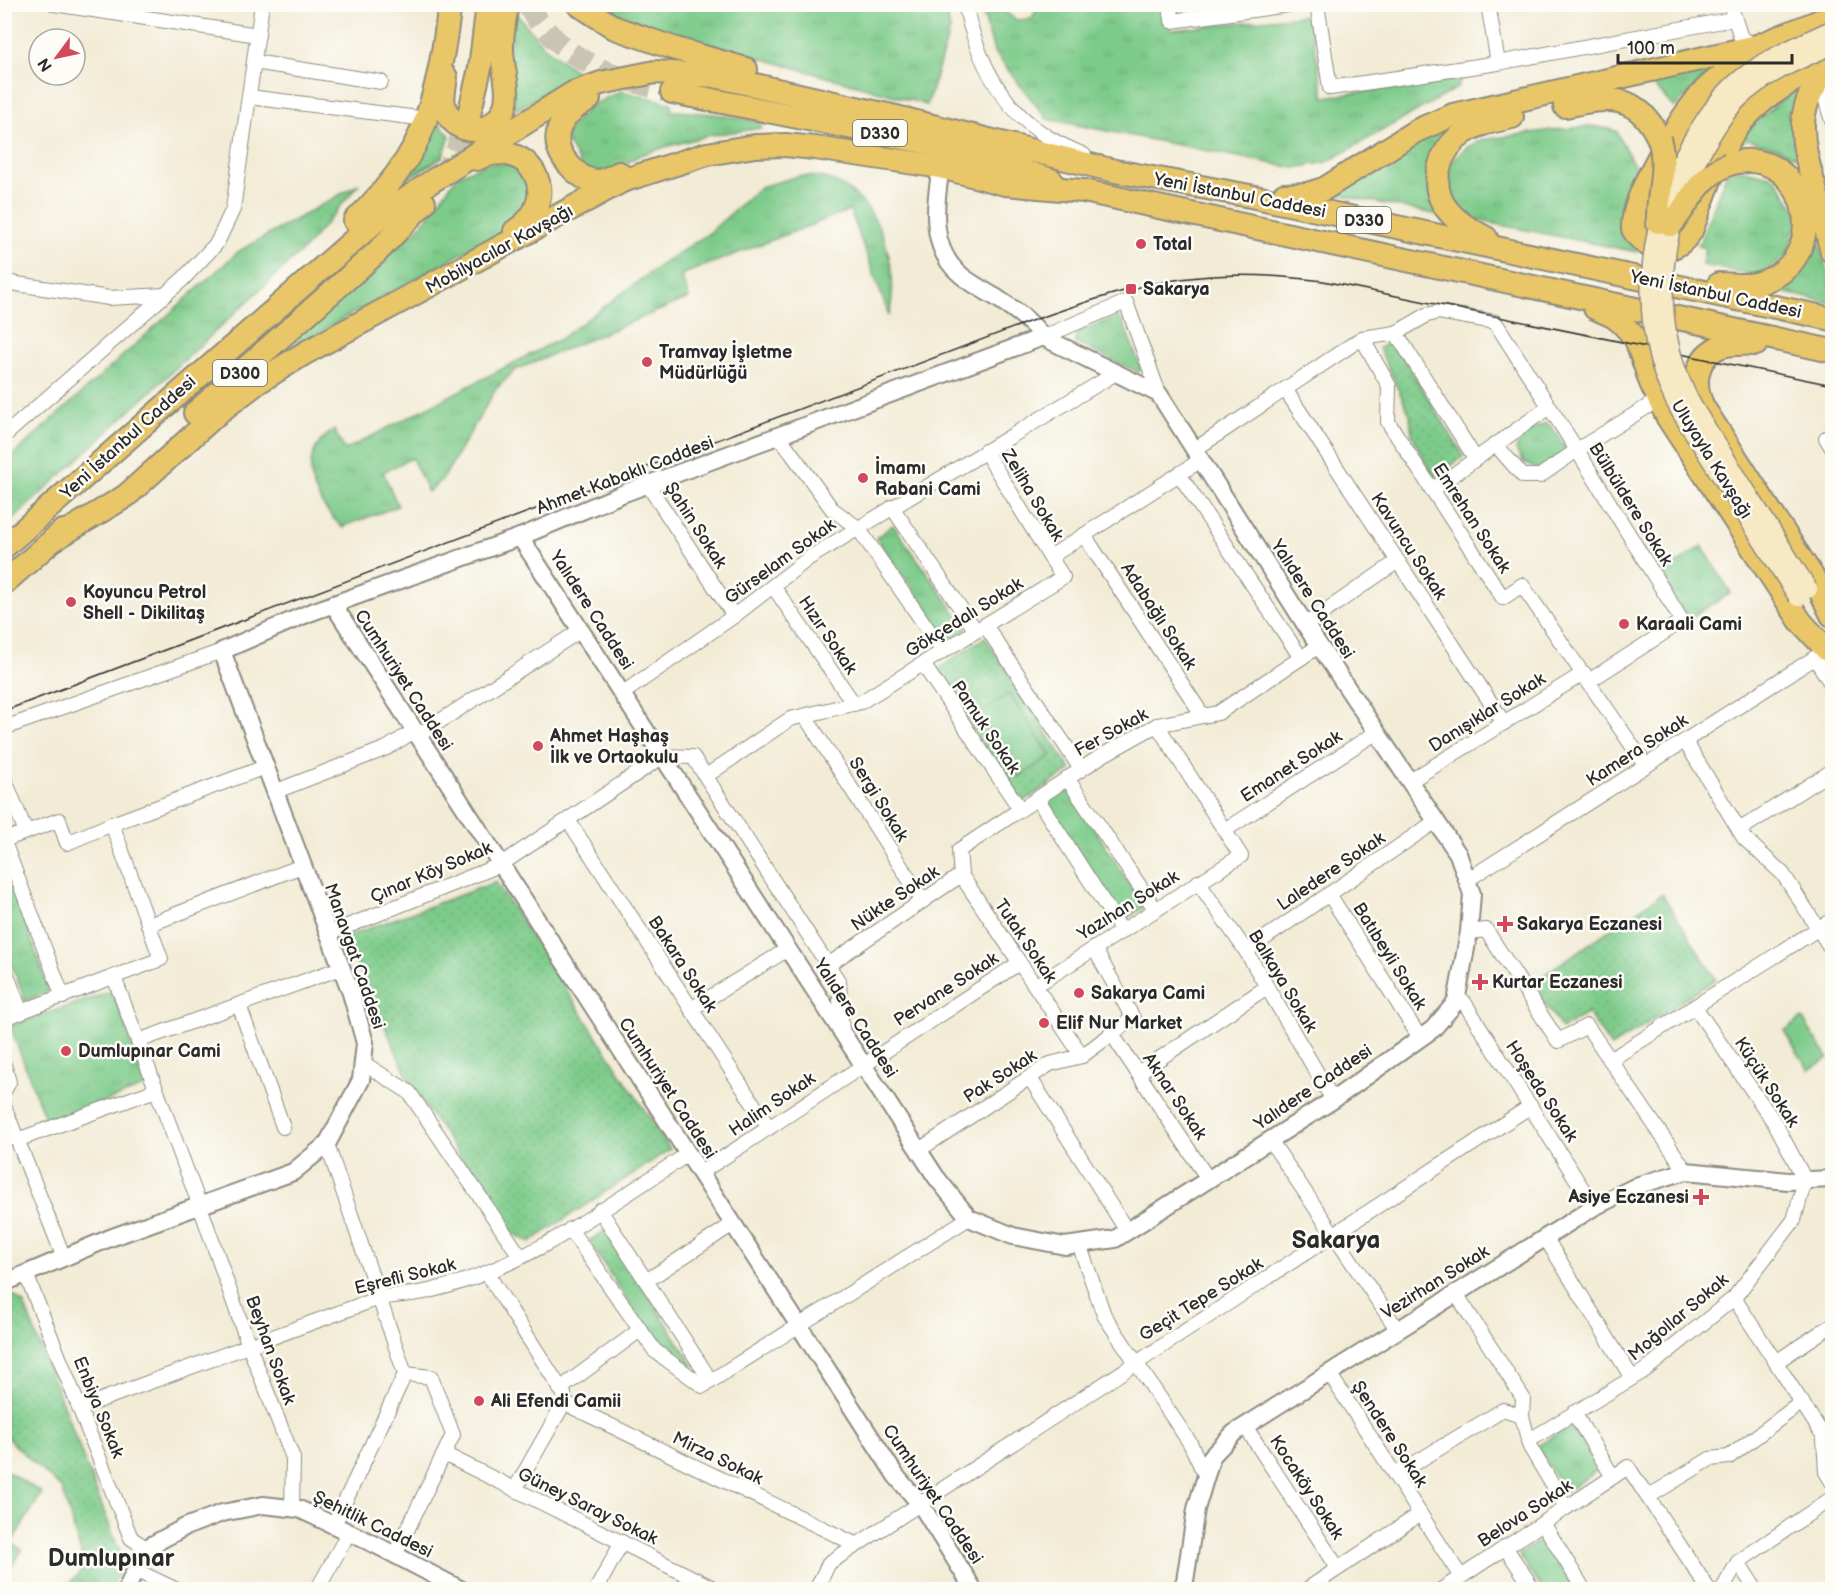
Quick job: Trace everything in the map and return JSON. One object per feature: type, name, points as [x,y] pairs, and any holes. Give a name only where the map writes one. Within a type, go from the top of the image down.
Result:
[{"type":"highway","name":"D300","points":[[279,304],[302,274],[379,198],[413,148],[426,119],[444,43],[450,4]]},
{"type":"highway","points":[[469,115],[480,68],[488,4]]},
{"type":"highway","points":[[444,43],[447,68],[443,103],[450,118],[459,126],[468,129],[478,131],[489,127],[499,119],[506,104],[502,45],[507,4]]},
{"type":"highway","name":"D330","points":[[578,4],[615,28],[676,49],[830,94],[896,117]]},
{"type":"highway","points":[[1255,197],[1306,194],[1324,189],[1416,132],[1454,116],[1832,30]]},
{"type":"highway","points":[[1757,46],[1703,92],[1668,140],[1634,210],[1633,229],[1644,243],[1657,249],[1668,249],[1677,247],[1685,241],[1724,149],[1741,122],[1774,92],[1833,60]]},
{"type":"highway","points":[[1833,65],[1815,85],[1808,97],[1802,123],[1805,153],[1833,252]]},
{"type":"highway","points":[[427,193],[573,93],[601,83],[655,72],[715,76],[896,117]]},
{"type":"highway","points":[[630,77],[578,105],[568,113],[560,125],[556,141],[562,155],[580,176],[598,181],[646,163],[679,162]]},
{"type":"highway","name":"D330","points":[[672,92],[949,147],[1008,164],[1084,191]]},
{"type":"highway","points":[[1512,250],[1463,226],[1450,215],[1440,200],[1438,170],[1447,149],[1465,132],[1487,123],[1603,98],[1624,101],[1635,106],[1646,116],[1659,139],[1664,160],[1659,200],[1665,223]]},
{"type":"highway","name":"Yeni İstanbul Caddesi","points":[[896,117],[1115,171],[1255,197],[1833,319]]},
{"type":"highway","name":"Mobilyacılar Kavşağı","points":[[53,540],[126,496],[219,412],[258,383],[305,353],[622,181],[707,154],[784,145],[941,167],[1005,184],[1084,191]]},
{"type":"highway","points":[[279,304],[378,219],[427,193],[485,155],[501,152],[519,157],[531,168],[537,179],[540,196],[537,208],[525,225],[492,245],[460,270]]},
{"type":"highway","points":[[1665,223],[1710,174],[1729,164],[1745,161],[1762,163],[1780,172],[1793,184],[1802,201],[1806,218],[1804,236],[1798,253],[1781,273],[1758,284],[1672,284]]},
{"type":"highway","name":"Yeni İstanbul Caddesi","points":[[1084,191],[1833,351]]},
{"type":"highway","name":"D300","points":[[4,583],[376,253],[427,193]]},
{"type":"highway","points":[[1563,294],[1613,316],[1629,330],[1639,346],[1658,400],[1677,434],[1821,654]]},
{"type":"highway","name":"Yeni İstanbul Caddesi","points":[[4,547],[279,304]]},
{"type":"highway","points":[[1794,343],[1733,344],[1717,348],[1701,364],[1696,386],[1703,407],[1816,582],[1833,615]]},
{"type":"highway","points":[[1658,400],[1665,386],[1677,379],[1683,379],[1696,386]]},
{"type":"main road","name":"Uluyayla Kavşağı","points":[[1803,593],[1678,378],[1668,340],[1664,299],[1665,223],[1693,166],[1721,119],[1734,103],[1748,90],[1832,30]]},
{"type":"street","points":[[54,4],[258,35]]},
{"type":"street","points":[[4,436],[165,295],[217,243],[233,209],[262,4]]},
{"type":"street","points":[[965,4],[972,36],[988,73],[1020,115],[1044,136],[1115,171]]},
{"type":"street","points":[[1170,4],[1173,21],[1296,4]]},
{"type":"street","points":[[1317,4],[1330,88],[1498,63],[1733,19]]},
{"type":"street","points":[[1488,4],[1498,63]]},
{"type":"street","points":[[1730,4],[1741,38],[1757,46]]},
{"type":"street","points":[[254,62],[381,82]]},
{"type":"street","points":[[1833,92],[1826,101],[1833,121]]},
{"type":"street","points":[[249,97],[426,119]]},
{"type":"street","points":[[941,167],[936,196],[935,223],[940,243],[949,261],[961,276],[1031,321],[1043,337],[1159,394]]},
{"type":"street","points":[[4,282],[109,298],[165,295]]},
{"type":"street","points":[[1043,337],[1126,302],[1159,394]]},
{"type":"street","name":"Bülbüldere Sokak","points":[[1396,333],[1426,315],[1439,312],[1495,322],[1682,621]]},
{"type":"street","points":[[1050,557],[1179,474],[1197,455],[1285,389],[1362,338],[1396,333],[1474,458]]},
{"type":"street","name":"Ahmet Kabaklı Caddesi","points":[[222,651],[333,604],[520,537],[648,485],[1043,337]]},
{"type":"street","name":"Emrehan Sokak","points":[[1362,338],[1389,386],[1388,422],[1503,598],[1522,585],[1646,766]]},
{"type":"street","name":"Gürselam Sokak","points":[[623,693],[734,616],[808,558],[1116,373]]},
{"type":"street","name":"Kavuncu Sokak","points":[[1285,389],[1504,723]]},
{"type":"street","name":"Yalıdere Caddesi","points":[[520,537],[918,1150],[969,1218],[1013,1236],[1065,1246],[1115,1239],[1333,1100],[1433,1029],[1456,1002],[1469,932],[1472,894],[1458,854],[1305,625],[1159,394]]},
{"type":"street","points":[[1495,444],[1523,476],[1540,476],[1577,450],[1658,400]]},
{"type":"street","points":[[1432,490],[1549,407]]},
{"type":"street","points":[[778,436],[832,509],[858,528],[943,651]]},
{"type":"street","name":"Zeliha Sokak","points":[[985,451],[1050,557]]},
{"type":"street","points":[[1179,474],[1301,658]]},
{"type":"street","name":"Şahin Sokak","points":[[648,485],[734,616]]},
{"type":"street","points":[[892,507],[1081,769]]},
{"type":"street","name":"Adabağlı Sokak","points":[[1084,535],[1203,716]]},
{"type":"street","name":"Gökçedalı Sokak","points":[[706,776],[790,719],[861,702],[1063,577],[1050,557]]},
{"type":"street","points":[[1305,625],[1398,561]]},
{"type":"street","name":"Hızır Sokak","points":[[772,586],[854,704]]},
{"type":"street","name":"Cumhuriyet Caddesi","points":[[333,604],[799,1327],[896,1476],[921,1505],[974,1590]]},
{"type":"street","name":"Danışıklar Sokak","points":[[1410,782],[1504,723],[1682,621]]},
{"type":"street","points":[[274,792],[387,748],[416,734],[581,630]]},
{"type":"street","name":"Fer Sokak","points":[[958,850],[1081,769],[1157,725],[1218,713],[1319,646]]},
{"type":"street","points":[[4,728],[222,651]]},
{"type":"street","name":"Manavgat Caddesi","points":[[4,1283],[110,1238],[293,1172],[327,1144],[361,1080],[365,1043],[341,968],[222,651]]},
{"type":"street","points":[[1821,654],[1833,685]]},
{"type":"street","name":"Kamera Sokak","points":[[1467,880],[1821,654]]},
{"type":"street","name":"Pamuk Sokak","points":[[923,664],[1020,809]]},
{"type":"street","name":"Sergi Sokak","points":[[805,716],[923,901]]},
{"type":"street","points":[[1157,725],[1225,830]]},
{"type":"street","name":"Emanet Sokak","points":[[1225,830],[1377,732]]},
{"type":"street","points":[[1685,741],[1744,838],[1783,874],[1833,950]]},
{"type":"street","points":[[663,756],[693,757],[828,964],[839,982],[842,1032]]},
{"type":"street","name":"Çınar Köy Sokak","points":[[328,934],[500,865],[663,756]]},
{"type":"street","points":[[63,997],[4,841],[59,820],[68,843],[265,767]]},
{"type":"street","points":[[1739,830],[1833,771]]},
{"type":"street","points":[[4,778],[26,832]]},
{"type":"street","points":[[1067,778],[1155,909]]},
{"type":"street","points":[[1037,798],[1122,931]]},
{"type":"street","name":"Bakara Sokak","points":[[568,820],[769,1128]]},
{"type":"street","name":"Laledere Sokak","points":[[1246,951],[1436,821]]},
{"type":"street","points":[[4,1018],[160,959],[111,825]]},
{"type":"street","name":"Yazıhan Sokak","points":[[1035,986],[1241,855],[1225,830]]},
{"type":"street","name":"Nükte Sokak","points":[[828,964],[961,875],[958,850]]},
{"type":"street","points":[[148,925],[302,866]]},
{"type":"street","name":"Tutak Sokak","points":[[961,875],[1082,1056]]},
{"type":"street","name":"Balkaya Sokak","points":[[1198,882],[1246,951],[1333,1100]]},
{"type":"street","name":"Batıbeyli Sokak","points":[[1329,894],[1420,1038]]},
{"type":"street","points":[[1610,1060],[1833,920]]},
{"type":"street","points":[[1469,932],[1486,930],[1558,1041],[1587,1026],[1686,1171]]},
{"type":"street","name":"Pak Sokak","points":[[918,1150],[1050,1065],[1082,1056],[1133,1018],[1094,948]]},
{"type":"street","points":[[691,1009],[788,949]]},
{"type":"street","name":"Pervane Sokak","points":[[863,1065],[1019,963]]},
{"type":"street","points":[[4,967],[21,1013]]},
{"type":"street","points":[[138,1041],[341,968]]},
{"type":"street","name":"Beyhan Sokak","points":[[114,977],[200,1206],[249,1346],[293,1458],[292,1508]]},
{"type":"street","points":[[1138,1073],[1267,987]]},
{"type":"street","name":"Hoşeda Sokak","points":[[1456,1002],[1464,1002],[1594,1206]]},
{"type":"street","points":[[239,1005],[283,1127]]},
{"type":"street","name":"Küçük Sokak","points":[[1695,1007],[1776,1125],[1804,1180]]},
{"type":"street","name":"Aknar Sokak","points":[[1112,1034],[1208,1179]]},
{"type":"street","points":[[363,1063],[409,1092],[520,1256]]},
{"type":"street","points":[[4,1065],[9,1082],[4,1091]]},
{"type":"street","name":"Halim Sokak","points":[[700,1173],[863,1065]]},
{"type":"street","points":[[1030,1078],[1127,1231]]},
{"type":"street","points":[[17,1140],[156,1090]]},
{"type":"street","points":[[4,1106],[64,1258]]},
{"type":"street","name":"Geçit Tepe Sokak","points":[[816,1590],[829,1563],[1532,1106]]},
{"type":"street","points":[[1270,1140],[1396,1329]]},
{"type":"street","points":[[317,1590],[405,1374],[327,1144]]},
{"type":"street","name":"Eşrefli Sokak","points":[[79,1408],[379,1298],[429,1291],[487,1273],[548,1243],[688,1154]]},
{"type":"street","name":"Vezirhan Sokak","points":[[1180,1590],[1185,1581],[1196,1509],[1212,1456],[1234,1433],[1396,1329],[1594,1206],[1639,1185],[1686,1171],[1788,1181],[1833,1179]]},
{"type":"street","name":"Moğollar Sokak","points":[[1528,1441],[1644,1371],[1734,1298],[1794,1220],[1804,1180]]},
{"type":"street","points":[[600,1210],[711,1381]]},
{"type":"street","points":[[570,1229],[655,1351],[703,1386],[969,1218]]},
{"type":"street","points":[[646,1281],[733,1224]]},
{"type":"street","points":[[1545,1237],[1632,1378]]},
{"type":"street","points":[[1079,1244],[1104,1315],[1190,1443],[1206,1477]]},
{"type":"street","points":[[487,1273],[564,1394],[564,1403],[515,1489]]},
{"type":"street","name":"Enbiya Sokak","points":[[26,1274],[131,1538],[146,1548]]},
{"type":"street","points":[[1455,1292],[1523,1398],[1522,1416],[1530,1447],[1566,1508]]},
{"type":"street","points":[[1734,1298],[1833,1449]]},
{"type":"street","points":[[1776,1362],[1833,1325]]},
{"type":"street","points":[[560,1389],[640,1329]]},
{"type":"street","name":"Şendere Sokak","points":[[1329,1372],[1461,1577]]},
{"type":"street","points":[[395,1555],[453,1435],[431,1377],[405,1374]]},
{"type":"street","points":[[1709,1590],[1648,1497],[1710,1460],[1729,1457],[1802,1402]]},
{"type":"street","name":"Mirza Sokak","points":[[564,1403],[857,1545]]},
{"type":"street","points":[[1395,1476],[1503,1410],[1522,1416]]},
{"type":"street","points":[[1574,1413],[1613,1477]]},
{"type":"street","name":"Kocaköy Sokak","points":[[1245,1426],[1338,1568]]},
{"type":"street","points":[[1824,1436],[1826,1472],[1833,1482]]},
{"type":"street","name":"Güney Saray Sokak","points":[[444,1454],[717,1590]]},
{"type":"street","name":"Belova Sokak","points":[[1441,1590],[1628,1467],[1648,1497]]},
{"type":"street","points":[[1722,1590],[1738,1562],[1833,1498]]},
{"type":"street","name":"Şehitlik Caddesi","points":[[146,1548],[185,1527],[222,1513],[263,1505],[292,1508],[299,1509],[395,1555],[443,1585],[462,1590]]},
{"type":"street","name":"Şendere Sokak","points":[[1306,1590],[1420,1514]]},
{"type":"street","points":[[1543,1523],[1584,1590]]},
{"type":"street","points":[[596,1590],[622,1542]]},
{"type":"street","points":[[1505,1547],[1534,1590]]},
{"type":"street","points":[[126,1590],[146,1548]]},
{"type":"street","points":[[1738,1562],[1756,1590]]},
{"type":"street","points":[[135,1570],[177,1590]]},
{"type":"green space","points":[[596,5],[945,5],[950,29],[927,105],[654,28]]},
{"type":"green space","points":[[981,5],[996,5],[1016,20],[1031,19],[1039,5],[1165,5],[1171,30],[1309,15],[1324,97],[1462,79],[1457,88],[1327,162],[1294,168],[1047,119],[994,52]]},
{"type":"green space","points":[[514,10],[543,46],[578,73],[516,110],[509,53]]},
{"type":"green space","points":[[1718,65],[1674,108],[1649,80]]},
{"type":"green space","points":[[1802,83],[1796,118],[1795,157],[1777,148],[1747,139],[1731,153],[1738,137]]},
{"type":"green space","points":[[621,91],[671,103],[672,111],[739,118],[761,123],[762,128],[710,135],[672,145],[640,155],[613,171],[584,171],[564,136],[588,107]]},
{"type":"green space","points":[[436,119],[450,136],[442,158],[399,183]]},
{"type":"green space","points":[[1452,126],[1439,143],[1440,215],[1340,195],[1340,190],[1409,144]]},
{"type":"green space","points":[[1595,126],[1616,131],[1640,177],[1637,252],[1476,220],[1464,213],[1451,196],[1448,185],[1450,167],[1463,151],[1482,140]]},
{"type":"green space","points":[[493,163],[517,165],[532,192],[519,222],[337,322],[243,381],[414,232],[428,217],[457,176]]},
{"type":"green space","points":[[1740,169],[1775,177],[1799,215],[1787,256],[1758,276],[1702,265],[1705,248],[1698,246],[1727,172]]},
{"type":"green space","points":[[799,176],[824,178],[845,188],[861,201],[873,217],[889,255],[892,296],[889,315],[850,210],[681,275],[689,298],[515,370],[496,389],[444,477],[428,492],[412,458],[383,472],[398,506],[342,527],[323,504],[316,492],[311,465],[314,453],[321,441],[334,430],[345,450],[560,339],[666,261],[708,234],[760,187]]},
{"type":"green space","points":[[359,184],[305,248],[5,527],[5,462],[239,251]]},
{"type":"green space","points":[[1814,235],[1818,235],[1829,278],[1832,303],[1782,292],[1776,285]]},
{"type":"green space","points":[[1117,317],[1123,322],[1140,366],[1141,370],[1138,372],[1075,343],[1077,331]]},
{"type":"green space","points":[[1392,340],[1464,456],[1434,478],[1412,435],[1410,415],[1379,348]]},
{"type":"green space","points":[[1547,423],[1556,432],[1567,452],[1538,470],[1523,462],[1516,450],[1523,436]]},
{"type":"green space","points":[[893,525],[967,629],[950,641],[876,538]]},
{"type":"green space","points":[[1702,546],[1731,593],[1688,619],[1660,576]]},
{"type":"green space","points":[[985,637],[1071,770],[1022,802],[934,672]]},
{"type":"green space","points":[[1009,694],[1051,756],[1019,777],[978,715]]},
{"type":"green space","points":[[1067,786],[1144,907],[1123,921],[1046,801]]},
{"type":"green space","points":[[4,864],[50,991],[25,1001],[5,946]]},
{"type":"green space","points":[[496,882],[670,1149],[530,1242],[512,1233],[412,1087],[345,937]]},
{"type":"green space","points":[[1662,894],[1716,979],[1611,1047],[1588,1013],[1562,1029],[1532,983]]},
{"type":"green space","points":[[113,991],[146,1086],[47,1124],[10,1026]]},
{"type":"green space","points":[[1802,1018],[1828,1058],[1809,1070],[1784,1031]]},
{"type":"green space","points":[[606,1230],[694,1366],[677,1356],[662,1343],[634,1311],[622,1293],[589,1241]]},
{"type":"green space","points":[[5,1291],[24,1304],[124,1563],[110,1589],[64,1589],[85,1567],[62,1489],[5,1436]]},
{"type":"green space","points":[[1571,1425],[1599,1469],[1566,1492],[1536,1447]]},
{"type":"green space","points":[[5,1470],[42,1493],[13,1540],[5,1535]]},
{"type":"green space","points":[[1543,1538],[1575,1589],[1542,1589],[1519,1555]]},
{"type":"green space","points":[[5,1539],[22,1550],[5,1578]]},
{"type":"tunnel","points":[[527,4],[555,39],[590,64],[629,80],[672,92]]},
{"type":"tunnel","points":[[440,180],[455,154],[469,115]]},
{"type":"tram line","points":[[4,711],[1031,321],[1105,296],[1162,282],[1235,275],[1323,281],[1832,385]]},
{"type":"place","name":"Total","points":[[1141,244]]},
{"type":"place","name":"Sakarya","points":[[1131,289]]},
{"type":"place","name":"Tramvay İşletme Müdürlüğü","points":[[647,362]]},
{"type":"place","name":"İmamı Rabani Cami","points":[[863,478]]},
{"type":"place","name":"Koyuncu Petrol Shell - Dikilitaş","points":[[71,602]]},
{"type":"place","name":"Karaali Cami","points":[[1624,624]]},
{"type":"place","name":"Ahmet Haşhaş İlk ve Ortaokulu","points":[[538,746]]},
{"type":"place","name":"Sakarya Eczanesi","points":[[1505,924]]},
{"type":"place","name":"Kurtar Eczanesi","points":[[1480,982]]},
{"type":"place","name":"Sakarya Cami","points":[[1079,993]]},
{"type":"place","name":"Elif Nur Market","points":[[1044,1023]]},
{"type":"place","name":"Dumlupınar Cami","points":[[66,1051]]},
{"type":"place","name":"Asiye Eczanesi","points":[[1701,1197]]},
{"type":"place","name":"Ali Efendi Camii","points":[[479,1401]]},
{"type":"district","name":"Sakarya","points":[[1336,1240]]},
{"type":"district","name":"Dumlupınar","points":[[111,1558]]}]
